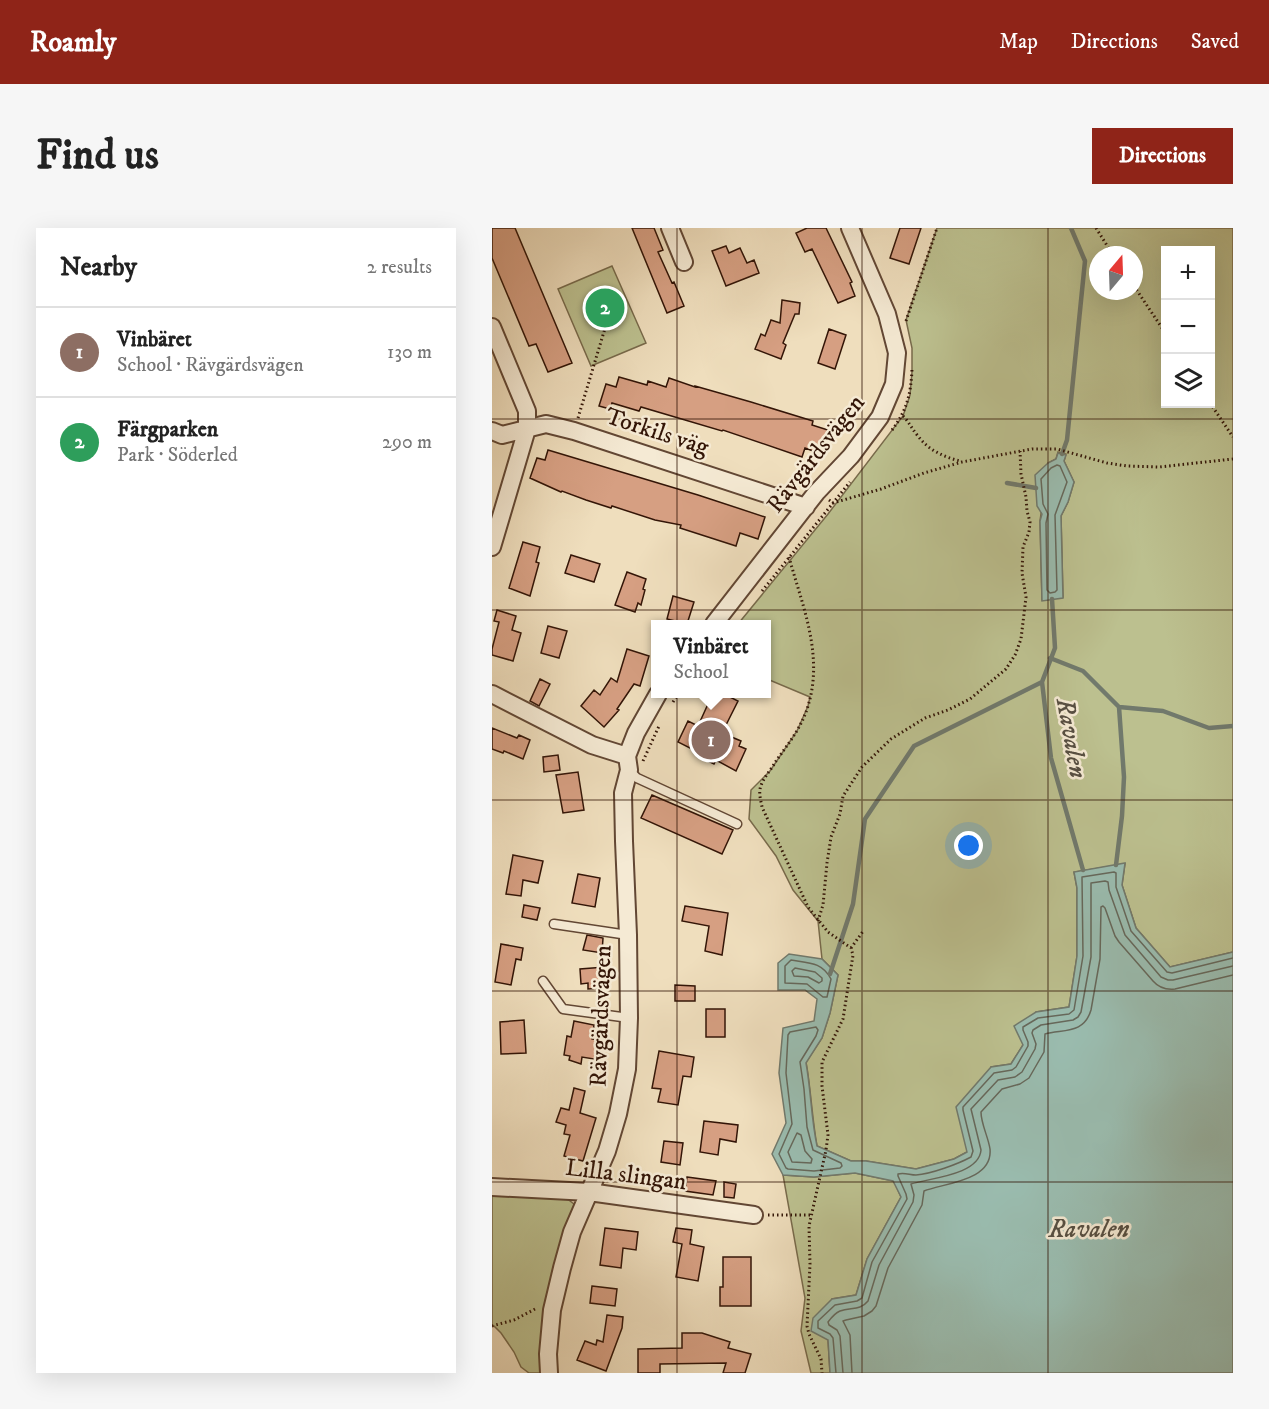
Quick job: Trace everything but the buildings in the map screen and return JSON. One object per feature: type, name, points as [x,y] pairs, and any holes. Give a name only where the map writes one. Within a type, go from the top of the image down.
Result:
[{"type":"street","points":[[670,228],[684,262]]},
{"type":"street","name":"Rävgärdsvägen","points":[[717,620],[816,493],[851,456],[880,417],[894,384],[897,353],[887,314],[850,228]]},
{"type":"street","points":[[492,327],[528,411],[527,429],[492,547]]},
{"type":"street","name":"Torkils väg","points":[[492,431],[502,435],[546,424],[574,431],[806,507]]},
{"type":"street","points":[[492,694],[628,763]]},
{"type":"street","name":"Rävgärdsvägen","points":[[549,1373],[548,1354],[552,1310],[572,1232],[607,1151],[618,1114],[627,1069],[628,935],[623,793],[636,733],[655,698]]},
{"type":"street","name":"Lilla slingan","points":[[492,1186],[589,1192],[754,1215]]},
{"type":"lane","points":[[628,763],[637,778],[737,824]]},
{"type":"lane","points":[[554,924],[628,935]]},
{"type":"lane","points":[[543,981],[563,1009],[629,1018]]},
{"type":"path","points":[[1096,228],[1107,246]]},
{"type":"path","points":[[1143,300],[1161,326]]},
{"type":"path","points":[[574,431],[609,315]]},
{"type":"path","points":[[1213,408],[1233,437]]},
{"type":"path","points":[[903,416],[923,443],[934,451],[962,462]]},
{"type":"path","points":[[762,591],[833,503],[962,462],[1032,449],[1057,449],[1107,463],[1127,466],[1168,466],[1233,459]]},
{"type":"path","points":[[818,921],[823,905],[831,837],[840,814],[843,796],[862,768],[891,739],[925,718],[970,699],[1006,669],[1016,655],[1021,639],[1026,597],[1022,573],[1023,547],[1030,522],[1021,474],[1020,451]]},
{"type":"path","points":[[789,557],[808,619],[815,666],[813,684],[808,706],[797,731],[761,785],[759,793],[762,807],[808,907],[828,932],[851,948],[853,955],[843,1019],[822,1062],[822,1086],[828,1135],[808,1226],[810,1264],[807,1326],[808,1334],[821,1359],[822,1373]]},
{"type":"path","points":[[670,706],[675,698]]},
{"type":"path","points":[[628,763],[642,762],[659,726]]},
{"type":"path","points":[[851,948],[864,930]]},
{"type":"path","points":[[754,1215],[811,1215]]},
{"type":"path","points":[[492,1326],[514,1320],[536,1308],[552,1310]]},
{"type":"green space","points":[[937,228],[1233,228],[1233,952],[1170,967],[1136,928],[1122,885],[1125,864],[1074,872],[1077,888],[1077,956],[1069,1007],[1036,1012],[1023,1045],[1011,1064],[991,1067],[967,1152],[954,1159],[916,1169],[866,1161],[851,1161],[817,1146],[806,1062],[822,1038],[838,975],[822,959],[818,921],[793,890],[776,856],[749,819],[751,790],[770,771],[797,731],[810,697],[771,681],[771,620],[741,620],[828,514],[903,416],[910,395],[912,348],[906,320]],"holes":[[[1058,452],[1066,454],[1064,461],[1074,482],[1061,516],[1063,597],[1042,600],[1040,521],[1048,463],[1056,459]]]},
{"type":"green space","points":[[612,266],[646,343],[591,366],[558,289]]},
{"type":"green space","points":[[855,1173],[894,1181],[901,1197],[867,1259],[856,1295],[832,1299],[828,1339],[830,1373],[811,1373],[801,1331],[805,1298],[783,1175],[814,1177]]},
{"type":"green space","points":[[492,1193],[566,1198],[574,1204],[574,1214],[555,1263],[545,1302],[542,1373],[529,1373],[521,1367],[501,1333],[492,1326]]},
{"type":"water","points":[[1058,453],[1066,455],[1064,461],[1074,482],[1061,516],[1063,598],[1042,601],[1040,521],[1042,514],[1037,506],[1035,475],[1056,459]]},
{"type":"water","name":"Ravalen","points":[[1125,863],[1122,885],[1136,928],[1170,967],[1233,952],[1233,1373],[830,1373],[828,1340],[811,1331],[813,1318],[832,1299],[856,1295],[867,1259],[901,1197],[893,1181],[855,1173],[814,1177],[783,1175],[772,1154],[786,1123],[779,1073],[783,1028],[814,1021],[817,999],[805,990],[778,990],[778,963],[789,954],[822,959],[838,975],[822,1038],[806,1063],[817,1146],[851,1161],[866,1161],[916,1169],[954,1159],[967,1152],[956,1107],[991,1067],[1011,1064],[1023,1045],[1014,1026],[1036,1012],[1069,1007],[1077,956],[1077,888],[1074,872]]},
{"type":"waterway","points":[[1062,454],[1067,440],[1085,261],[1071,228]]},
{"type":"waterway","points":[[1007,483],[1036,488]]},
{"type":"waterway","points":[[830,974],[853,904],[865,819],[914,746],[1042,682],[1055,648],[1052,599]]},
{"type":"waterway","name":"Ravalen","points":[[1050,658],[1083,671],[1119,707],[1163,711],[1209,728],[1233,726]]},
{"type":"waterway","name":"Ravalen","points":[[1042,682],[1051,758],[1083,870]]},
{"type":"waterway","name":"Ravalen","points":[[1116,865],[1124,777],[1119,707]]},
{"type":"place","name":"Färgparken","points":[[605,308]]},
{"type":"place","name":"Vinbäret","points":[[711,740]]}]
